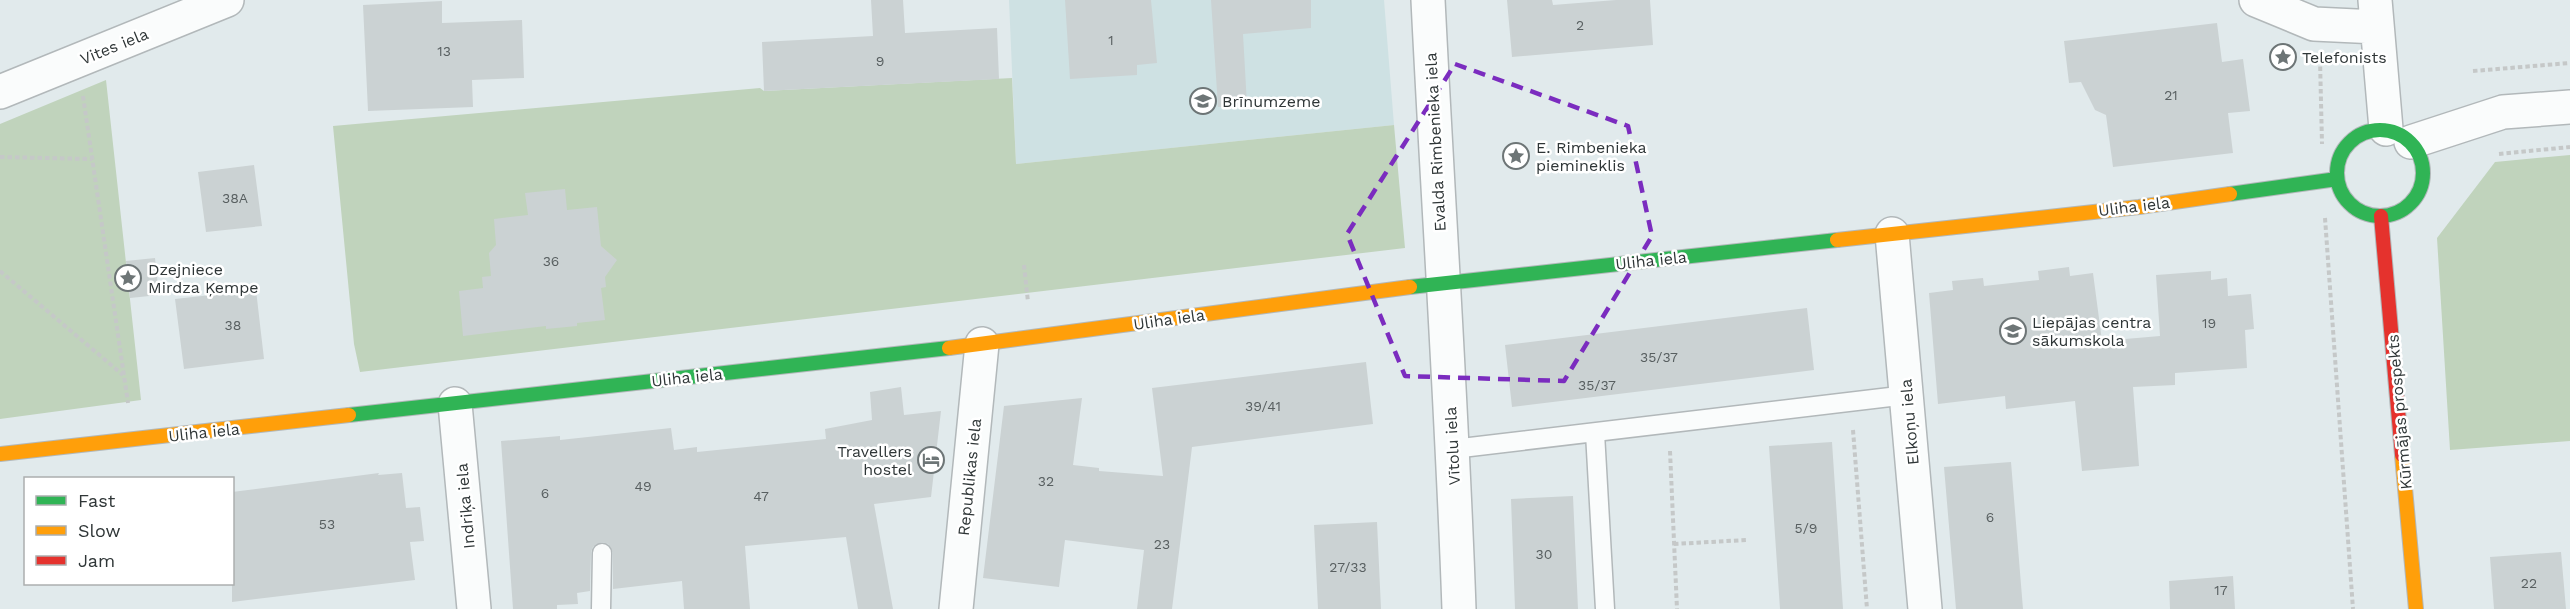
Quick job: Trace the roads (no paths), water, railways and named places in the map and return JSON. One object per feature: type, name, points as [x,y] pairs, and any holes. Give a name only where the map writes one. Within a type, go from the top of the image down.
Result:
[{"type":"main road","points":[[2371,130],[2399,136],[2420,154],[2424,169],[2422,183],[2416,197],[2407,207],[2395,214],[2381,216],[2368,214],[2355,208],[2345,198],[2337,179],[2340,158],[2347,146],[2357,136],[2371,130]]},
{"type":"main road","name":"Uliha iela","points":[[0,454],[982,344],[1442,283],[2139,207],[2337,179]]},
{"type":"main road","name":"Kūrmājas prospekts","points":[[2381,216],[2416,609]]},
{"type":"street","name":"Vites iela","points":[[0,92],[228,0]]},
{"type":"street","name":"Evalda Rimbenieka iela","points":[[1428,0],[1442,283]]},
{"type":"street","points":[[2256,0],[2314,24],[2376,13],[2399,136],[2503,112],[2570,107]]},
{"type":"street","name":"Elkoņu iela","points":[[1892,234],[1925,609]]},
{"type":"street","name":"Vītolu iela","points":[[1442,283],[1454,449],[1459,609]]},
{"type":"street","name":"Republikas iela","points":[[956,609],[982,344]]},
{"type":"street","name":"Indriķa iela","points":[[455,404],[474,609]]},
{"type":"lane","points":[[1454,449],[1906,395]]},
{"type":"lane","points":[[1595,433],[1605,609]]},
{"type":"lane","points":[[601,609],[602,553]]},
{"type":"place","name":"Telefonists","points":[[2283,57]]},
{"type":"place","name":"Brīnumzeme","points":[[1203,101]]},
{"type":"place","name":"E. Rimbenieka piemineklis","points":[[1516,156]]},
{"type":"place","name":"Dzejniece Mirdza Ķempe","points":[[128,278]]},
{"type":"place","name":"Liepājas centra sākumskola","points":[[2013,331]]},
{"type":"place","name":"Travellers hostel","points":[[931,460]]}]
